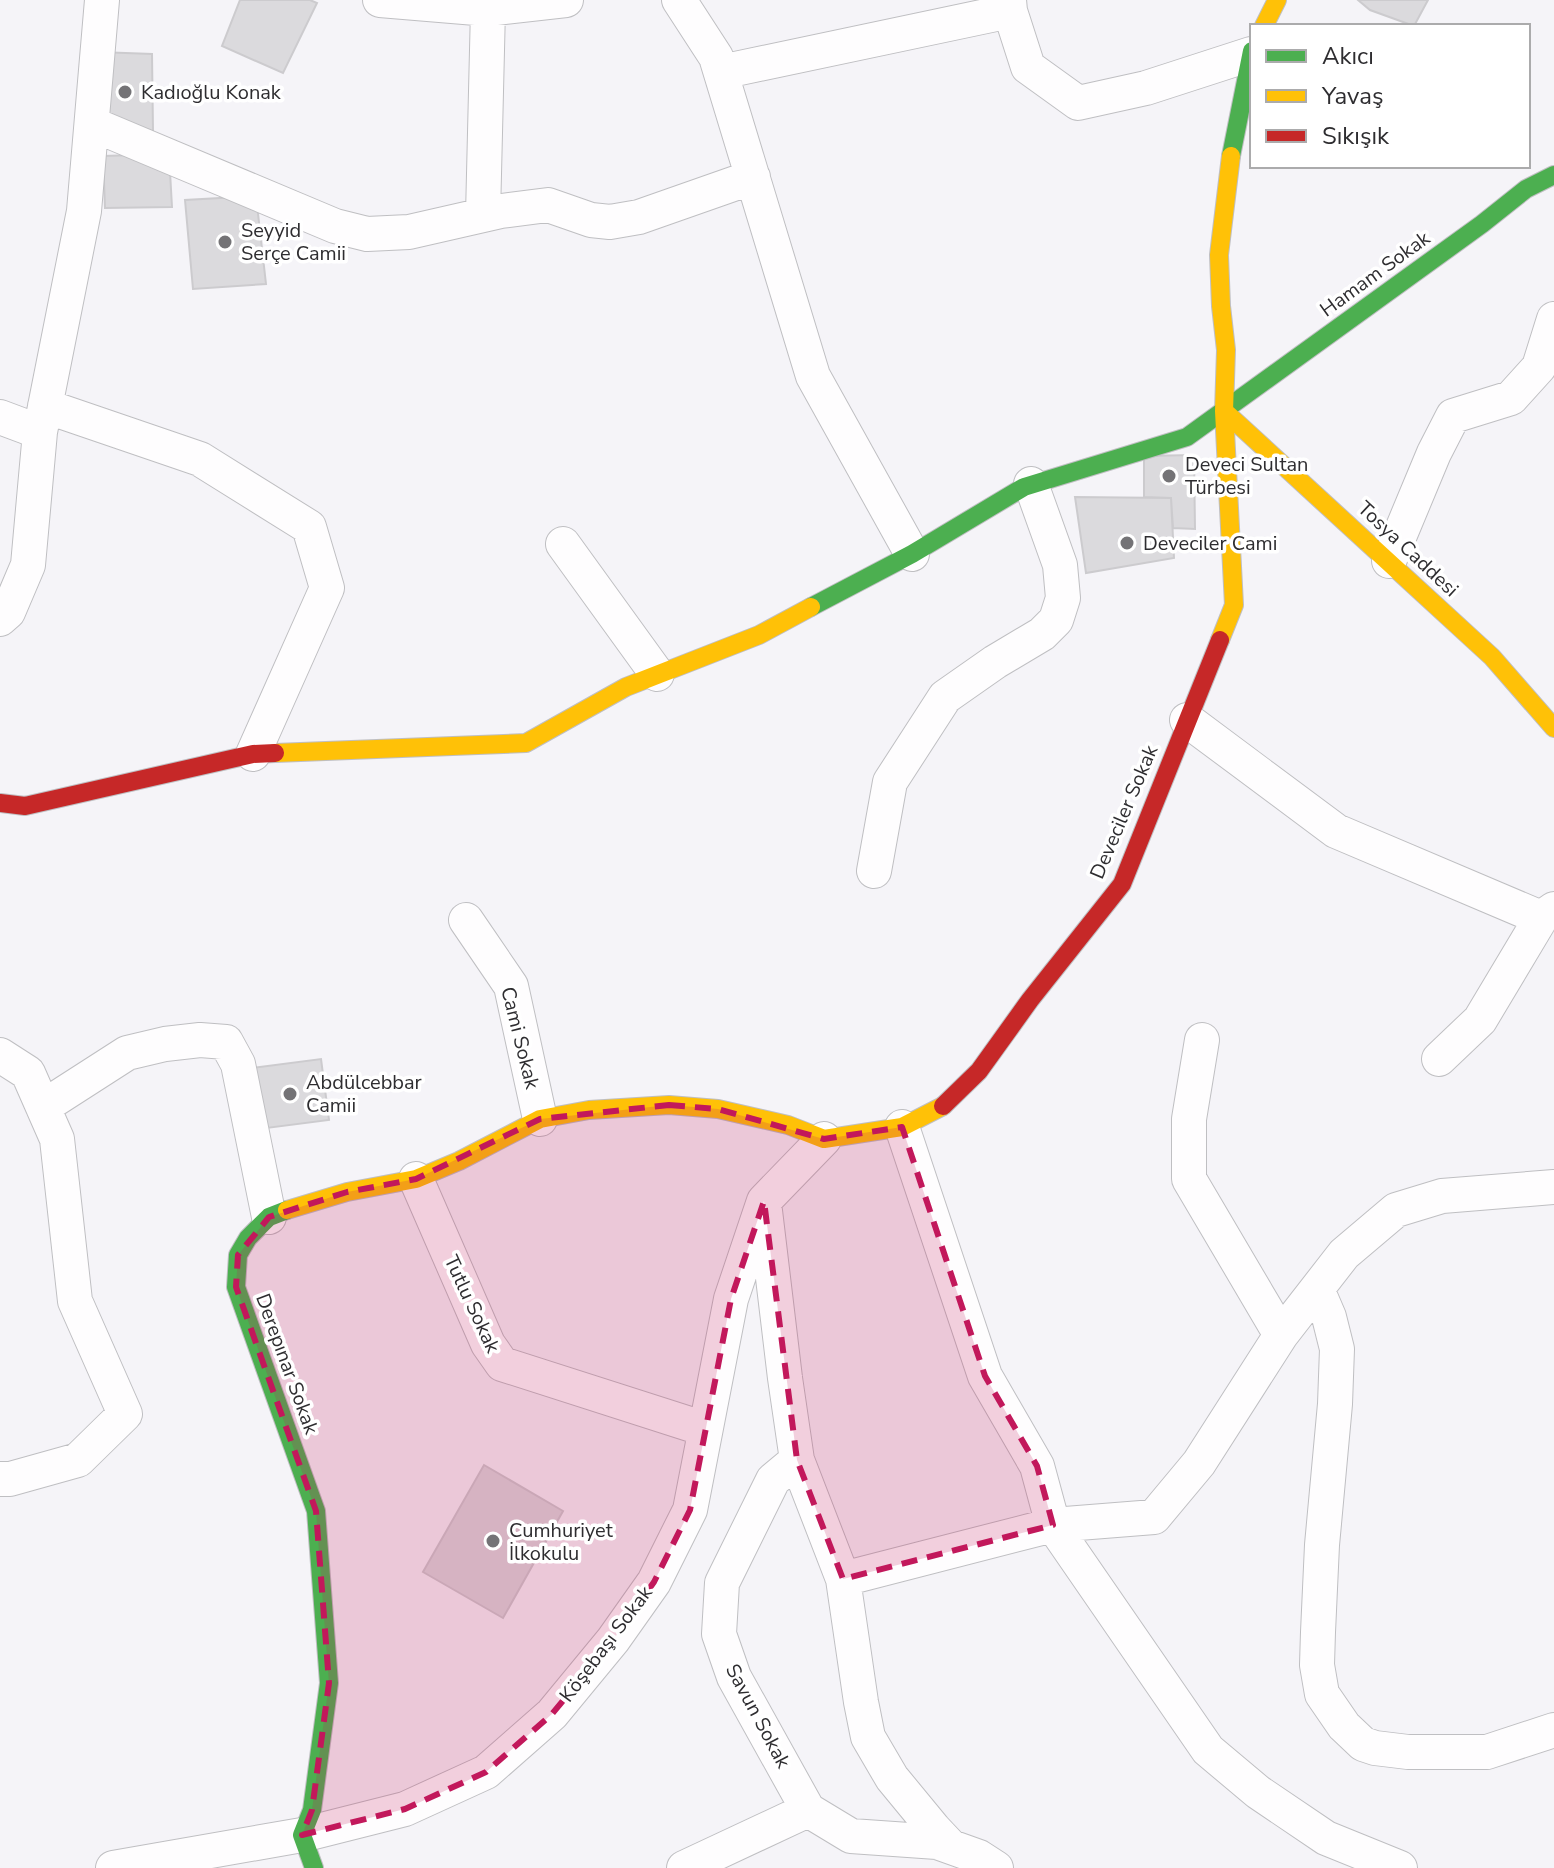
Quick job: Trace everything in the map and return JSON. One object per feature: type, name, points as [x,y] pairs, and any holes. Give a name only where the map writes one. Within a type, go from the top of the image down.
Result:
[{"type":"street","points":[[3,613],[28,565],[43,419],[84,211],[102,0]]},
{"type":"street","points":[[380,0],[488,9],[566,0]]},
{"type":"street","points":[[679,0],[716,57],[813,376],[912,554]]},
{"type":"street","name":"Deveciler Sokak","points":[[1266,24],[1277,0]]},
{"type":"street","points":[[721,72],[1009,5],[1028,67],[1078,103],[1146,88],[1250,46]]},
{"type":"street","points":[[483,215],[488,9]]},
{"type":"street","name":"Deveciler Sokak","points":[[824,1139],[902,1127],[942,1107],[979,1071],[1030,1000],[1122,884],[1234,605],[1224,411],[1226,350],[1219,255],[1229,164],[1250,71]]},
{"type":"street","points":[[92,124],[335,226],[367,234],[409,232],[483,215],[548,205],[591,220],[610,222],[639,217],[753,177]]},
{"type":"street","name":"Hamam Sokak","points":[[0,803],[25,806],[253,754],[526,743],[626,687],[759,635],[912,554],[1031,484],[1187,437],[1526,189],[1554,175]]},
{"type":"street","points":[[1389,561],[1434,453],[1453,416],[1511,398],[1539,367],[1554,319]]},
{"type":"street","name":"Tosya Caddesi","points":[[1224,411],[1492,657],[1554,728]]},
{"type":"street","points":[[0,417],[43,419],[200,459],[309,527],[327,588],[253,754]]},
{"type":"street","points":[[874,871],[890,782],[945,697],[1042,634],[1056,620],[1063,598],[1060,565],[1031,484]]},
{"type":"street","points":[[563,544],[657,674]]},
{"type":"street","points":[[1187,720],[1336,831],[1547,914],[1480,1020],[1439,1059]]},
{"type":"street","name":"Cami Sokak","points":[[466,920],[511,986],[540,1119]]},
{"type":"street","points":[[1202,1040],[1189,1119],[1189,1179],[1281,1335]]},
{"type":"street","points":[[43,1107],[127,1053],[177,1042],[226,1042],[238,1064],[269,1217]]},
{"type":"street","points":[[0,1055],[28,1073],[57,1139],[75,1301],[125,1414],[78,1460],[0,1479]]},
{"type":"street","name":"Derepınar Sokak","points":[[302,1835],[312,1810],[329,1683],[316,1511],[236,1287],[238,1255],[248,1238],[269,1217],[302,1204],[416,1179],[459,1161],[540,1119],[589,1110],[669,1105],[718,1109],[788,1125],[824,1139]]},
{"type":"street","points":[[902,1127],[985,1376],[1037,1466],[1053,1525],[1208,1750],[1258,1792],[1326,1838],[1400,1868]]},
{"type":"street","name":"Köşebaşı Sokak","points":[[113,1868],[302,1835],[405,1809],[486,1772],[552,1714],[613,1640],[654,1582],[690,1510],[731,1299],[764,1201],[824,1139]]},
{"type":"street","name":"Tutlu Sokak","points":[[416,1179],[488,1344],[502,1364],[705,1429]]},
{"type":"street","points":[[843,1579],[1053,1525],[1154,1517],[1199,1463],[1281,1335],[1344,1254],[1396,1210],[1442,1196],[1553,1184]]},
{"type":"street","points":[[764,1201],[797,1460],[843,1579],[868,1737],[892,1778],[951,1847]]},
{"type":"street","points":[[1317,1289],[1329,1317],[1337,1349],[1322,1545],[1317,1665],[1322,1694],[1344,1726],[1363,1744],[1375,1748],[1408,1752],[1487,1752],[1554,1730]]},
{"type":"street","name":"Savun Sokak","points":[[797,1460],[773,1480],[722,1583],[719,1634],[734,1677],[808,1810],[851,1836],[937,1842],[979,1857],[996,1868]]},
{"type":"street","points":[[684,1868],[808,1810]]},
{"type":"street","points":[[302,1835],[314,1868]]},
{"type":"highlighted area","points":[[669,1105],[718,1109],[824,1139],[902,1127],[985,1376],[1037,1466],[1053,1525],[843,1579],[797,1460],[764,1201],[731,1299],[690,1510],[654,1582],[613,1640],[552,1714],[486,1772],[405,1809],[302,1835],[312,1810],[329,1683],[316,1511],[236,1287],[238,1255],[269,1217],[347,1192],[416,1179],[540,1119]]},
{"type":"building","points":[[240,0],[310,0],[317,3],[283,73],[222,46]]},
{"type":"building","points":[[1358,0],[1428,0],[1415,24],[1370,10]]},
{"type":"building","name":"Kadıoğlu Konak","points":[[98,52],[152,54],[153,131],[96,132]]},
{"type":"building","points":[[169,154],[172,207],[105,208],[103,156]]},
{"type":"building","name":"Seyyid Serçe Camii","points":[[256,196],[266,284],[193,289],[185,200]]},
{"type":"building","name":"Deveci Sultan Türbesi","points":[[1194,455],[1195,529],[1173,528],[1171,498],[1144,497],[1144,456]]},
{"type":"building","name":"Deveciler Cami","points":[[1075,497],[1171,498],[1174,558],[1086,573]]},
{"type":"building","name":"Abdülcebbar Camii","points":[[321,1059],[329,1120],[259,1129],[252,1068]]},
{"type":"building","name":"Cumhuriyet İlkokulu","points":[[484,1465],[563,1511],[503,1618],[423,1572]]},
{"type":"traffic: fast","points":[[1231,156],[1250,61]]},
{"type":"traffic: fast","points":[[811,607],[912,554],[1024,487],[1187,437],[1526,189],[1554,175]]},
{"type":"traffic: fast","points":[[287,1210],[269,1217],[248,1238],[238,1255],[236,1287],[316,1511],[329,1683],[312,1810],[302,1835],[314,1868]]},
{"type":"traffic: slow","points":[[1265,24],[1277,0]]},
{"type":"traffic: slow","points":[[1220,640],[1234,605],[1224,411],[1226,350],[1219,255],[1231,156]]},
{"type":"traffic: slow","points":[[1224,411],[1492,657],[1554,728]]},
{"type":"traffic: slow","points":[[275,753],[526,743],[626,687],[759,635],[811,607]]},
{"type":"traffic: slow","points":[[287,1210],[347,1192],[416,1179],[459,1161],[540,1119],[589,1110],[669,1105],[718,1109],[788,1125],[824,1139],[902,1127],[943,1106]]},
{"type":"traffic: jam","points":[[943,1106],[979,1071],[1030,1000],[1122,884],[1220,640]]},
{"type":"traffic: jam","points":[[0,803],[25,806],[253,754],[275,753]]},
{"type":"place","name":"Kadıoğlu Konak","points":[[125,92]]},
{"type":"place","name":"Seyyid Serçe Camii","points":[[225,242]]},
{"type":"place","name":"Deveci Sultan Türbesi","points":[[1169,476]]},
{"type":"place","name":"Deveciler Cami","points":[[1127,543]]},
{"type":"place","name":"Abdülcebbar Camii","points":[[290,1094]]},
{"type":"place","name":"Cumhuriyet İlkokulu","points":[[493,1541]]}]
